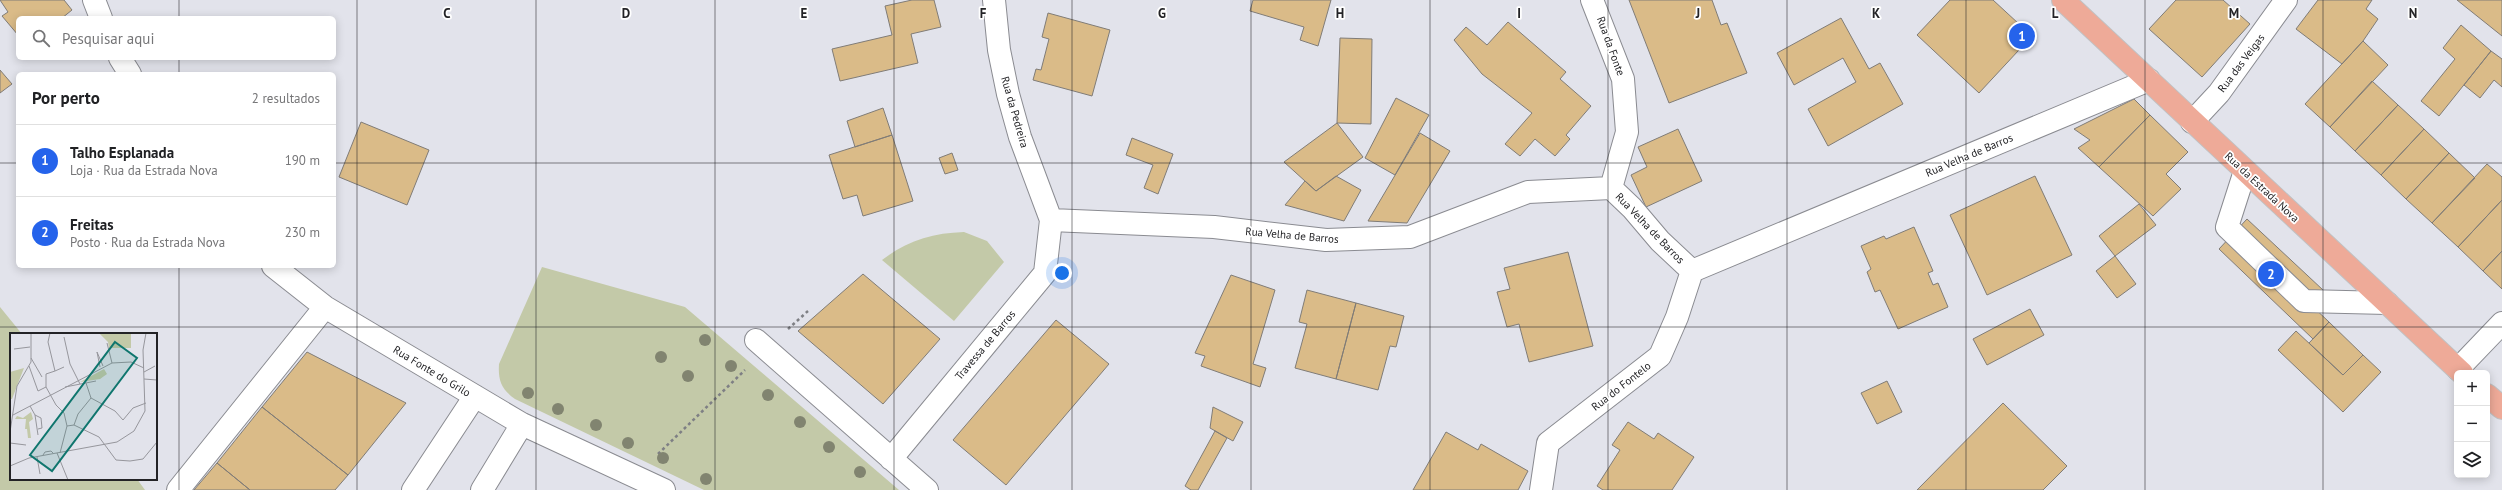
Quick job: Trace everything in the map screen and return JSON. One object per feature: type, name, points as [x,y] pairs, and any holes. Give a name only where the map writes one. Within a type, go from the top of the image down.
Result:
[{"type":"main road","name":"Rua da Estrada Nova","points":[[2064,0],[2192,122],[2459,370]]},
{"type":"main road","points":[[2490,398],[2502,408]]},
{"type":"street","points":[[94,0],[100,16]]},
{"type":"street","name":"Rua da Pedreira","points":[[994,0],[999,50],[1008,94],[1020,137],[1051,220]]},
{"type":"street","name":"Rua da Fonte","points":[[1592,0],[1623,79],[1627,132],[1611,188]]},
{"type":"street","name":"Rua das Veigas","points":[[2192,122],[2224,87],[2286,0]]},
{"type":"street","points":[[121,60],[129,72]]},
{"type":"street","name":"Rua Velha de Barros","points":[[1051,220],[1214,226],[1326,240],[1410,237],[1528,192],[1611,188],[1632,208],[1660,241],[1692,270],[2149,80]]},
{"type":"street","points":[[2246,171],[2226,227],[2304,301],[2387,303]]},
{"type":"street","name":"Travessa de Barros","points":[[891,458],[1045,273],[1051,220]]},
{"type":"street","name":"Rua Fonte do Grilo","points":[[276,268],[325,307],[531,429],[664,490]]},
{"type":"street","name":"Rua do Fontelo","points":[[1542,490],[1548,443],[1660,356],[1677,317],[1692,270]]},
{"type":"street","points":[[178,490],[325,307]]},
{"type":"street","points":[[2461,370],[2502,323]]},
{"type":"street","points":[[761,345],[927,490]]},
{"type":"street","points":[[413,490],[475,396]]},
{"type":"street","points":[[482,490],[531,429]]},
{"type":"path","points":[[636,476],[761,345],[808,311]]},
{"type":"green space","points":[[964,232],[987,241],[1004,262],[954,321],[882,260],[891,253],[920,239],[941,234]]},
{"type":"green space","points":[[542,267],[685,307],[899,490],[704,490],[515,399],[506,392],[501,384],[499,364]]},
{"type":"green space","points":[[0,307],[21,333],[10,333],[10,480],[138,480],[145,490],[0,490]]},
{"type":"building","points":[[0,0],[64,0],[72,10],[64,16],[16,16],[16,33],[2,16],[8,12]]},
{"type":"building","points":[[912,0],[934,0],[941,27],[911,34],[918,63],[840,81],[832,49],[892,35],[885,6]]},
{"type":"building","points":[[1253,0],[1331,0],[1318,46],[1300,40],[1304,27],[1250,11]]},
{"type":"building","points":[[1629,0],[1712,0],[1721,25],[1727,23],[1747,73],[1669,103]]},
{"type":"building","points":[[1950,0],[1993,0],[2032,36],[1979,93],[1917,35]]},
{"type":"building","points":[[2176,0],[2223,0],[2250,24],[2202,77],[2149,29]]},
{"type":"building","points":[[2318,0],[2372,0],[2366,9],[2378,19],[2363,41],[2342,64],[2296,29]]},
{"type":"building","points":[[2457,0],[2502,0],[2502,36]]},
{"type":"building","points":[[1048,13],[1110,30],[1092,96],[1033,80],[1036,69],[1041,70],[1049,39],[1042,37]]},
{"type":"building","points":[[1841,18],[1869,69],[1880,63],[1903,104],[1828,146],[1808,109],[1856,82],[1843,58],[1794,85],[1777,53]]},
{"type":"building","points":[[1508,22],[1566,72],[1560,79],[1591,106],[1566,135],[1570,139],[1555,156],[1535,139],[1520,156],[1505,144],[1532,113],[1482,74],[1454,40],[1466,27],[1487,45]]},
{"type":"building","points":[[2461,25],[2491,51],[2439,116],[2421,101],[2455,59],[2443,48]]},
{"type":"building","points":[[1340,38],[1372,39],[1371,124],[1337,123]]},
{"type":"building","points":[[2363,41],[2388,65],[2330,127],[2305,104]]},
{"type":"building","points":[[2491,51],[2502,59],[2502,87],[2494,80],[2480,98],[2464,85]]},
{"type":"building","points":[[0,70],[12,84],[0,93]]},
{"type":"building","points":[[2372,81],[2398,105],[2355,151],[2330,127]]},
{"type":"building","points":[[1396,98],[1429,115],[1395,175],[1365,158]]},
{"type":"building","points":[[2134,99],[2150,115],[2099,167],[2078,148],[2090,140],[2074,129]]},
{"type":"building","points":[[2398,105],[2424,129],[2381,175],[2355,151]]},
{"type":"building","points":[[883,108],[892,135],[855,147],[847,121]]},
{"type":"building","points":[[2150,115],[2188,152],[2166,174],[2181,189],[2153,216],[2099,167]]},
{"type":"building","points":[[361,122],[429,150],[407,205],[339,177]]},
{"type":"building","points":[[1337,123],[1363,157],[1316,191],[1284,162]]},
{"type":"building","points":[[1678,129],[1702,181],[1646,207],[1631,175],[1647,167],[1638,147]]},
{"type":"building","points":[[2424,129],[2449,153],[2406,199],[2381,175]]},
{"type":"building","points":[[1420,133],[1450,151],[1407,223],[1368,221]]},
{"type":"building","points":[[892,135],[913,201],[863,216],[857,195],[843,199],[829,155]]},
{"type":"building","points":[[1132,138],[1173,154],[1158,194],[1144,188],[1153,165],[1126,155]]},
{"type":"building","points":[[952,153],[958,170],[945,174],[939,158]]},
{"type":"building","points":[[2449,153],[2475,178],[2432,223],[2406,199]]},
{"type":"building","points":[[2487,164],[2502,177],[2502,200],[2458,247],[2432,223]]},
{"type":"building","points":[[1336,176],[1361,190],[1344,221],[1285,205],[1305,181],[1316,191]]},
{"type":"building","points":[[2035,176],[2072,255],[1987,295],[1950,215]]},
{"type":"building","points":[[2502,200],[2502,251],[2483,271],[2458,247]]},
{"type":"building","points":[[2139,204],[2156,225],[2115,256],[2099,236]]},
{"type":"building","points":[[2247,219],[2323,290],[2310,304],[2329,322],[2313,339],[2219,249]]},
{"type":"building","points":[[1914,227],[1933,271],[1928,273],[1933,285],[1938,283],[1948,307],[1898,329],[1880,290],[1875,292],[1867,272],[1871,269],[1861,246],[1884,236],[1886,239]]},
{"type":"building","points":[[2502,251],[2502,289],[2483,271]]},
{"type":"building","points":[[1568,252],[1593,346],[1529,362],[1519,324],[1507,327],[1497,292],[1510,289],[1504,268]]},
{"type":"building","points":[[2115,256],[2136,284],[2117,298],[2096,271]]},
{"type":"building","points":[[863,274],[940,339],[883,404],[798,331]]},
{"type":"building","points":[[1231,275],[1275,290],[1253,364],[1266,368],[1260,387],[1201,366],[1205,356],[1195,353]]},
{"type":"building","points":[[1307,290],[1356,303],[1336,379],[1295,368],[1307,324],[1299,322]]},
{"type":"building","points":[[1356,303],[1404,316],[1396,347],[1390,346],[1378,390],[1336,379]]},
{"type":"building","points":[[2030,309],[2044,335],[1987,365],[1973,339]]},
{"type":"building","points":[[1056,320],[1109,364],[1006,485],[953,440]]},
{"type":"building","points":[[2329,322],[2363,355],[2343,375],[2309,343]]},
{"type":"building","points":[[2296,331],[2343,375],[2363,355],[2381,372],[2343,412],[2278,350]]},
{"type":"building","points":[[307,352],[406,403],[348,475],[262,407]]},
{"type":"building","points":[[1887,381],[1902,412],[1877,424],[1861,393]]},
{"type":"building","points":[[2003,403],[2067,466],[2043,490],[1917,490]]},
{"type":"building","points":[[262,407],[348,475],[335,490],[250,490],[217,463]]},
{"type":"building","points":[[1213,407],[1243,422],[1233,441],[1210,428]]},
{"type":"building","points":[[1628,422],[1654,439],[1658,433],[1694,457],[1672,490],[1603,490],[1597,486],[1620,450],[1612,445]]},
{"type":"building","points":[[1215,431],[1227,438],[1198,490],[1191,490],[1185,486]]},
{"type":"building","points":[[1446,432],[1478,450],[1481,444],[1528,471],[1518,490],[1413,490]]},
{"type":"building","points":[[217,463],[250,490],[194,490]]},
{"type":"place","name":"Talho Esplanada","points":[[2022,36]]},
{"type":"place","name":"Freitas","points":[[2271,274]]}]
